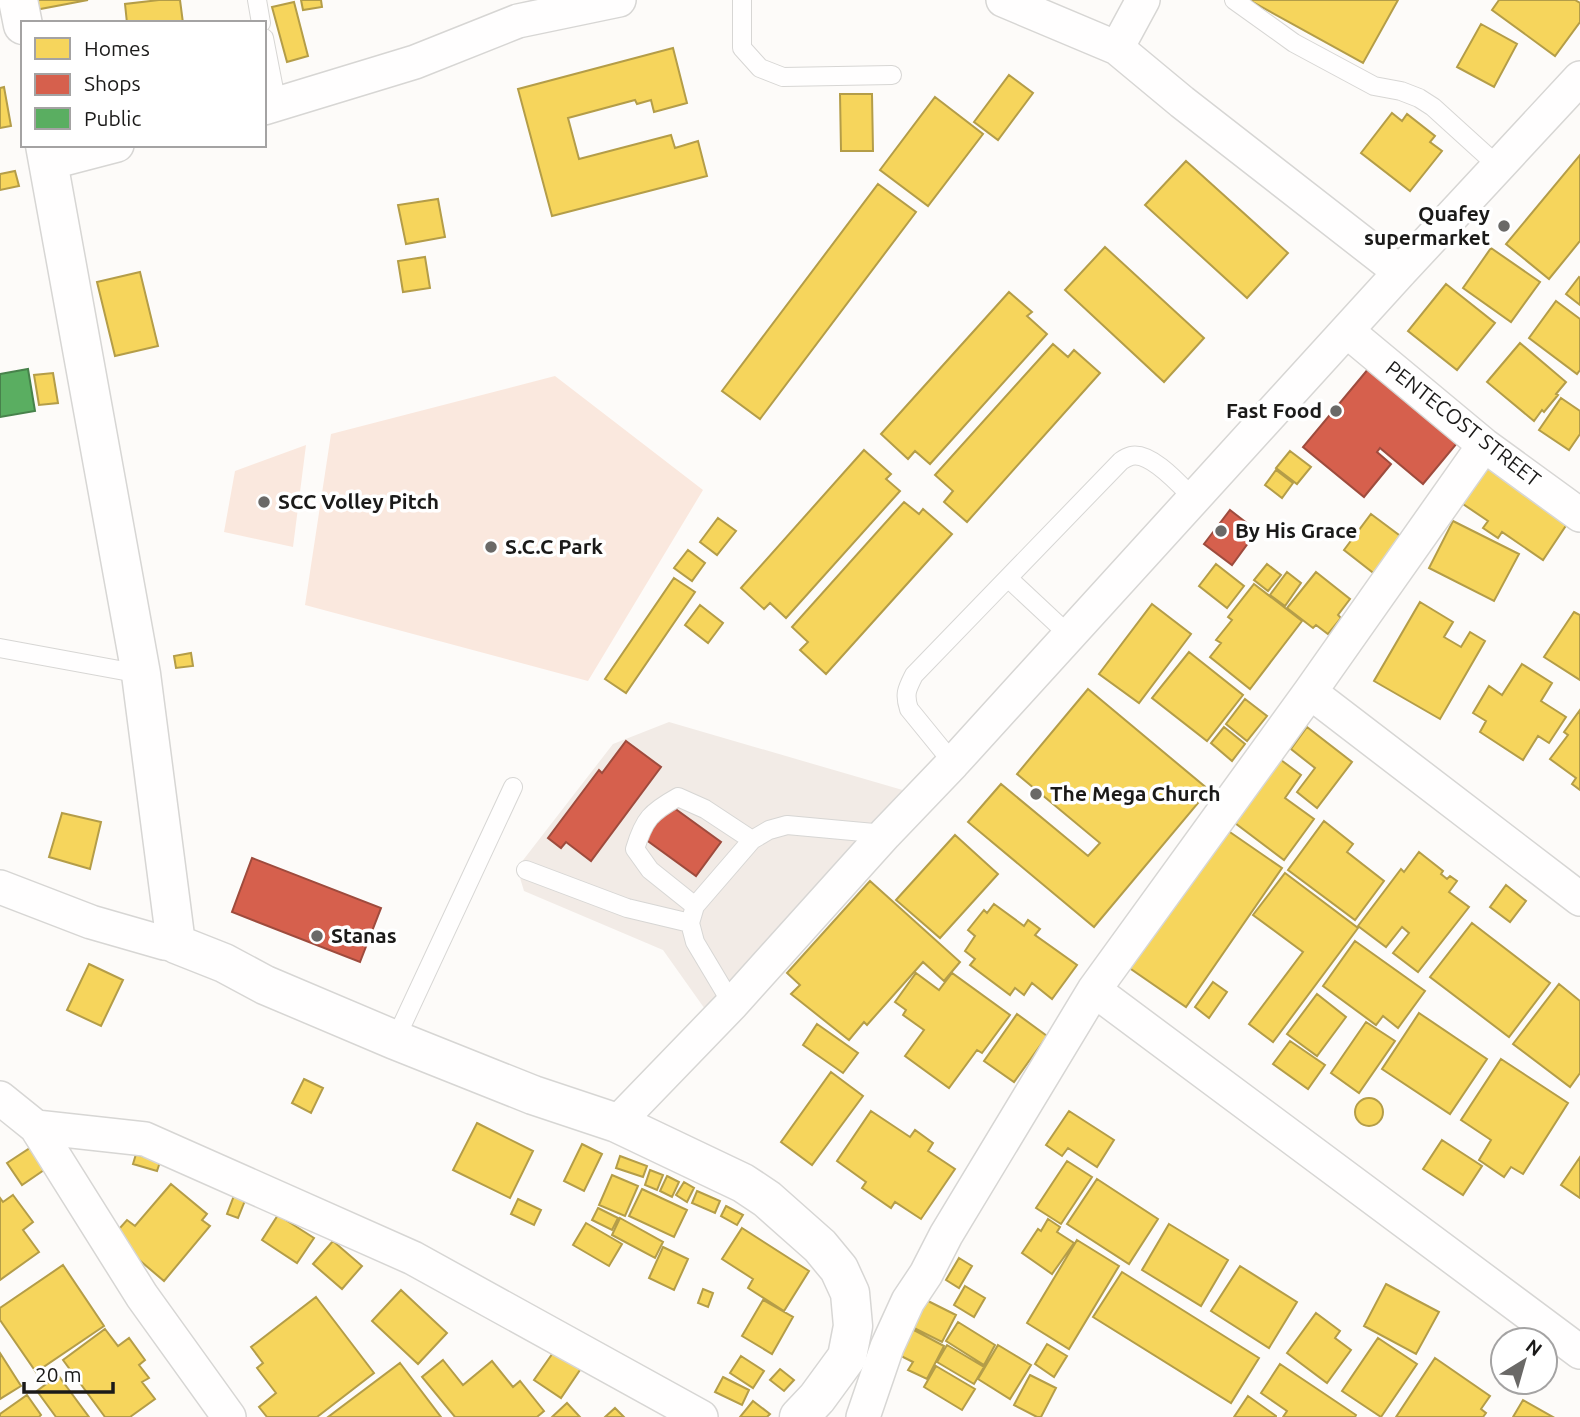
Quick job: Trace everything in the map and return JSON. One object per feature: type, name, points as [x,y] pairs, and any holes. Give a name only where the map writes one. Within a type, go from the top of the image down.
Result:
[{"type":"street","points":[[18,0],[22,21]]},
{"type":"street","points":[[271,106],[415,62],[516,11],[619,0]]},
{"type":"street","points":[[1003,0],[1117,48],[1400,272]]},
{"type":"street","points":[[1117,48],[1143,0]]},
{"type":"street","points":[[617,1123],[732,1004],[1580,78]]},
{"type":"street","points":[[101,147],[47,154],[141,674],[176,944]]},
{"type":"street","name":"PENTECOST STREET","points":[[1347,331],[1484,445],[1580,515]]},
{"type":"street","points":[[863,1417],[887,1347],[908,1301],[1094,990],[1310,692],[1484,445]]},
{"type":"street","points":[[1310,692],[1580,899]]},
{"type":"street","points":[[0,887],[91,922],[176,944],[224,963],[265,985],[395,1040],[533,1096],[617,1123],[743,1183],[790,1219],[820,1246],[839,1269],[850,1293],[853,1326],[847,1357],[808,1407],[854,1417]]},
{"type":"street","points":[[1094,990],[1580,1352]]},
{"type":"street","points":[[0,1098],[36,1128],[142,1296],[229,1417]]},
{"type":"street","points":[[36,1128],[145,1139],[413,1258],[701,1417]]},
{"type":"lane","points":[[257,0],[261,21]]},
{"type":"lane","points":[[743,0],[742,48],[760,68],[783,77],[892,75]]},
{"type":"lane","points":[[1234,0],[1294,43],[1374,86],[1401,91],[1426,102],[1498,166]]},
{"type":"lane","points":[[266,57],[271,106]]},
{"type":"lane","points":[[953,763],[909,709],[906,690],[914,675],[1121,461],[1131,455],[1144,456],[1195,499]]},
{"type":"lane","points":[[1008,578],[1069,635]]},
{"type":"lane","points":[[0,648],[141,674]]},
{"type":"lane","points":[[395,1040],[513,787]]},
{"type":"lane","points":[[732,1004],[695,942],[692,914],[650,870],[635,849],[641,829],[655,810],[677,797],[705,809],[752,840]]},
{"type":"lane","points":[[692,914],[752,840],[769,830],[787,825],[885,834]]},
{"type":"lane","points":[[526,870],[627,908],[692,914]]},
{"type":"shaded area","name":"S.C.C Park","points":[[555,376],[703,490],[588,681],[305,605],[331,434]]},
{"type":"shaded area","name":"SCC Volley Pitch","points":[[306,445],[293,547],[224,532],[235,471]]},
{"type":"shaded area","points":[[669,722],[906,791],[707,1012],[663,950],[524,891],[517,868],[613,744]]},
{"type":"building: Homes","points":[[33,0],[88,0],[35,10]]},
{"type":"building: Homes","points":[[180,0],[183,21],[127,21],[125,4]]},
{"type":"building: Homes","points":[[301,0],[321,0],[322,7],[303,10]]},
{"type":"building: Homes","points":[[1249,0],[1398,0],[1363,63]]},
{"type":"building: Homes","points":[[1499,0],[1575,0],[1580,3],[1580,22],[1555,56],[1492,10]]},
{"type":"building: Homes","points":[[294,2],[308,56],[287,62],[272,7]]},
{"type":"building: Homes","points":[[1481,24],[1517,44],[1494,87],[1457,67]]},
{"type":"building: Homes","points":[[673,48],[687,103],[654,112],[651,100],[637,104],[635,100],[568,118],[579,159],[671,135],[675,148],[698,141],[707,176],[552,216],[518,89]]},
{"type":"building: Homes","points":[[1009,75],[1033,93],[998,140],[974,122]]},
{"type":"building: Homes","points":[[4,87],[11,126],[0,128],[0,88]]},
{"type":"building: Homes","points":[[840,94],[872,94],[873,151],[841,151]]},
{"type":"building: Homes","points":[[935,97],[983,134],[928,206],[880,170]]},
{"type":"building: Homes","points":[[1392,113],[1402,121],[1407,114],[1435,136],[1430,142],[1442,151],[1410,191],[1361,153]]},
{"type":"building: Homes","points":[[1580,155],[1580,241],[1549,279],[1506,244]]},
{"type":"building: Homes","points":[[1186,161],[1288,253],[1247,298],[1145,205]]},
{"type":"building: Homes","points":[[15,171],[19,186],[0,190],[0,174]]},
{"type":"building: Homes","points":[[878,184],[916,212],[760,419],[722,391]]},
{"type":"building: Homes","points":[[438,199],[445,237],[406,244],[398,205]]},
{"type":"building: Homes","points":[[1105,247],[1204,338],[1164,382],[1065,290]]},
{"type":"building: Homes","points":[[1491,248],[1540,282],[1511,322],[1463,288]]},
{"type":"building: Homes","points":[[425,257],[430,288],[403,292],[398,261]]},
{"type":"building: Homes","points":[[140,272],[158,346],[115,356],[97,282]]},
{"type":"building: Homes","points":[[1580,278],[1580,305],[1566,294]]},
{"type":"building: Homes","points":[[1446,284],[1495,323],[1457,370],[1408,331]]},
{"type":"building: Homes","points":[[1009,292],[1032,312],[1027,316],[1047,334],[930,464],[915,451],[908,459],[881,434]]},
{"type":"building: Homes","points":[[1556,301],[1580,319],[1580,370],[1577,374],[1529,338]]},
{"type":"building: Homes","points":[[1520,343],[1566,382],[1534,421],[1487,382]]},
{"type":"building: Homes","points":[[1053,344],[1068,357],[1074,350],[1100,373],[967,522],[944,502],[953,491],[935,475]]},
{"type":"building: Homes","points":[[53,373],[58,403],[39,405],[34,375]]},
{"type":"building: Homes","points":[[1561,398],[1580,411],[1580,434],[1569,450],[1539,430]]},
{"type":"building: Homes","points":[[864,450],[891,474],[886,479],[900,491],[786,618],[770,603],[764,609],[741,588]]},
{"type":"building: Homes","points":[[1290,451],[1311,467],[1297,484],[1276,468]]},
{"type":"building: Homes","points":[[1487,462],[1571,518],[1543,560],[1502,532],[1498,538],[1483,528],[1488,521],[1460,502]]},
{"type":"building: Homes","points":[[1276,470],[1293,483],[1282,498],[1265,485]]},
{"type":"building: Homes","points":[[904,502],[919,514],[923,509],[952,534],[826,674],[800,650],[808,642],[792,627]]},
{"type":"building: Homes","points":[[1371,514],[1403,538],[1376,575],[1344,550]]},
{"type":"building: Homes","points":[[718,518],[736,531],[717,555],[700,542]]},
{"type":"building: Homes","points":[[1453,521],[1519,554],[1494,601],[1429,568]]},
{"type":"building: Homes","points":[[688,550],[705,563],[692,581],[674,568]]},
{"type":"building: Homes","points":[[1216,564],[1244,586],[1227,608],[1199,586]]},
{"type":"building: Homes","points":[[1267,564],[1281,575],[1268,591],[1254,580]]},
{"type":"building: Homes","points":[[1287,572],[1301,583],[1285,606],[1270,595]]},
{"type":"building: Homes","points":[[1316,572],[1350,599],[1338,615],[1341,618],[1328,634],[1316,625],[1313,628],[1287,608]]},
{"type":"building: Homes","points":[[674,578],[695,592],[626,693],[605,679]]},
{"type":"building: Homes","points":[[1254,584],[1302,621],[1250,689],[1210,657],[1221,643],[1216,640],[1232,620],[1228,617]]},
{"type":"building: Homes","points":[[1420,602],[1453,622],[1444,637],[1461,647],[1470,632],[1485,641],[1440,719],[1374,681]]},
{"type":"building: Homes","points":[[1152,604],[1191,634],[1139,703],[1099,674]]},
{"type":"building: Homes","points":[[700,605],[723,623],[708,643],[685,625]]},
{"type":"building: Homes","points":[[1574,612],[1580,615],[1580,680],[1544,657]]},
{"type":"building: Homes","points":[[1189,652],[1243,695],[1207,741],[1152,698]]},
{"type":"building: Homes","points":[[191,653],[193,666],[176,668],[174,656]]},
{"type":"building: Homes","points":[[1522,664],[1552,683],[1541,701],[1566,717],[1549,743],[1538,736],[1523,760],[1480,732],[1486,721],[1473,713],[1489,686],[1502,695]]},
{"type":"building: Homes","points":[[1088,689],[1209,790],[1094,927],[968,822],[1001,784],[1088,856],[1100,843],[1017,774]]},
{"type":"building: Homes","points":[[1245,699],[1267,716],[1247,741],[1226,724]]},
{"type":"building: Homes","points":[[1580,710],[1580,790],[1572,784],[1576,778],[1550,759],[1568,735],[1564,732]]},
{"type":"building: Homes","points":[[1224,727],[1245,744],[1232,761],[1211,743]]},
{"type":"building: Homes","points":[[1307,727],[1352,762],[1317,808],[1297,792],[1315,768],[1291,749]]},
{"type":"building: Homes","points":[[1277,757],[1301,775],[1285,798],[1314,819],[1284,860],[1231,820]]},
{"type":"building: Homes","points":[[62,813],[101,822],[90,869],[49,857]]},
{"type":"building: Homes","points":[[1324,821],[1353,844],[1347,852],[1384,881],[1355,920],[1288,870]]},
{"type":"building: Homes","points":[[1224,828],[1282,868],[1186,1007],[1128,967]]},
{"type":"building: Homes","points":[[955,835],[998,874],[940,938],[896,900]]},
{"type":"building: Homes","points":[[1419,852],[1443,871],[1441,874],[1447,879],[1450,876],[1457,881],[1449,892],[1469,907],[1418,972],[1393,953],[1409,933],[1402,927],[1386,947],[1358,926],[1401,869],[1404,872]]},
{"type":"building: Homes","points":[[1285,873],[1358,928],[1273,1042],[1249,1024],[1303,952],[1253,915]]},
{"type":"building: Homes","points":[[870,881],[960,962],[944,981],[923,962],[867,1025],[864,1022],[849,1040],[791,994],[800,985],[787,973]]},
{"type":"building: Homes","points":[[1506,885],[1526,901],[1510,922],[1490,907]]},
{"type":"building: Homes","points":[[994,904],[1024,926],[1028,920],[1040,929],[1035,935],[1077,965],[1052,999],[1032,983],[1024,995],[1015,988],[1010,995],[970,965],[975,959],[965,951],[975,936],[968,930],[984,910],[987,913]]},
{"type":"building: Homes","points":[[1472,923],[1550,983],[1509,1037],[1430,977]]},
{"type":"building: Homes","points":[[1355,941],[1425,991],[1398,1028],[1383,1016],[1376,1025],[1323,986]]},
{"type":"building: Homes","points":[[89,964],[123,980],[101,1026],[67,1010]]},
{"type":"building: Homes","points":[[916,973],[939,990],[952,973],[1010,1015],[982,1053],[977,1050],[949,1088],[905,1056],[924,1030],[903,1015],[906,1010],[895,1002]]},
{"type":"building: Homes","points":[[1213,982],[1227,992],[1209,1018],[1195,1007]]},
{"type":"building: Homes","points":[[1559,984],[1580,1001],[1580,1073],[1570,1087],[1513,1044]]},
{"type":"building: Homes","points":[[1317,994],[1346,1017],[1317,1056],[1287,1034]]},
{"type":"building: Homes","points":[[1419,1013],[1487,1059],[1450,1114],[1382,1069]]},
{"type":"building: Homes","points":[[1017,1014],[1047,1036],[1014,1082],[984,1061]]},
{"type":"building: Homes","points":[[1366,1022],[1395,1041],[1359,1093],[1331,1073]]},
{"type":"building: Homes","points":[[817,1024],[858,1053],[843,1073],[803,1045]]},
{"type":"building: Homes","points":[[1290,1041],[1325,1065],[1308,1089],[1273,1064]]},
{"type":"building: Homes","points":[[1501,1059],[1568,1103],[1523,1174],[1511,1167],[1504,1177],[1479,1160],[1491,1140],[1461,1120]]},
{"type":"building: Homes","points":[[831,1072],[863,1096],[812,1165],[781,1142]]},
{"type":"building: Homes","points":[[304,1079],[323,1088],[311,1113],[292,1103]]},
{"type":"building: Homes","points":[[1369,1098],[1379,1102],[1383,1112],[1379,1122],[1369,1126],[1359,1122],[1355,1112],[1359,1102]]},
{"type":"building: Homes","points":[[871,1111],[910,1137],[915,1130],[933,1143],[928,1151],[955,1169],[921,1219],[895,1202],[891,1208],[862,1188],[866,1182],[837,1161]]},
{"type":"building: Homes","points":[[1069,1111],[1114,1140],[1097,1167],[1068,1148],[1062,1156],[1046,1145]]},
{"type":"building: Homes","points":[[477,1123],[533,1151],[510,1198],[453,1170]]},
{"type":"building: Homes","points":[[1442,1140],[1482,1166],[1463,1195],[1423,1169]]},
{"type":"building: Homes","points":[[582,1144],[602,1154],[584,1191],[564,1181]]},
{"type":"building: Homes","points":[[30,1148],[44,1170],[22,1185],[7,1163]]},
{"type":"building: Homes","points":[[136,1154],[160,1162],[157,1171],[133,1164]]},
{"type":"building: Homes","points":[[620,1156],[647,1166],[643,1177],[616,1168]]},
{"type":"building: Homes","points":[[1580,1157],[1580,1198],[1561,1185]]},
{"type":"building: Homes","points":[[1067,1161],[1092,1177],[1061,1224],[1036,1208]]},
{"type":"building: Homes","points":[[650,1170],[663,1175],[657,1190],[645,1185]]},
{"type":"building: Homes","points":[[612,1175],[638,1186],[625,1216],[599,1205]]},
{"type":"building: Homes","points":[[667,1176],[679,1182],[672,1197],[660,1191]]},
{"type":"building: Homes","points":[[1097,1179],[1158,1219],[1129,1264],[1067,1224]]},
{"type":"building: Homes","points":[[684,1182],[694,1188],[687,1202],[676,1195]]},
{"type":"building: Homes","points":[[171,1184],[207,1214],[202,1220],[210,1226],[164,1281],[112,1237],[127,1220],[135,1226]]},
{"type":"building: Homes","points":[[642,1189],[687,1210],[674,1237],[629,1216]]},
{"type":"building: Homes","points":[[697,1191],[720,1201],[715,1213],[692,1203]]},
{"type":"building: Homes","points":[[235,1193],[246,1198],[238,1218],[227,1214]]},
{"type":"building: Homes","points":[[13,1195],[33,1222],[23,1230],[39,1252],[0,1280],[0,1198],[3,1202]]},
{"type":"building: Homes","points":[[518,1199],[541,1210],[534,1225],[511,1214]]},
{"type":"building: Homes","points":[[726,1206],[743,1215],[737,1225],[721,1216]]},
{"type":"building: Homes","points":[[598,1208],[618,1218],[612,1230],[592,1220]]},
{"type":"building: Homes","points":[[278,1215],[314,1238],[297,1263],[262,1240]]},
{"type":"building: Homes","points":[[620,1218],[663,1242],[655,1258],[612,1235]]},
{"type":"building: Homes","points":[[1048,1219],[1060,1227],[1057,1232],[1074,1243],[1052,1274],[1022,1253]]},
{"type":"building: Homes","points":[[586,1223],[622,1244],[609,1266],[573,1245]]},
{"type":"building: Homes","points":[[1169,1224],[1228,1260],[1201,1306],[1142,1270]]},
{"type":"building: Homes","points":[[742,1228],[809,1271],[784,1311],[748,1288],[753,1279],[722,1259]]},
{"type":"building: Homes","points":[[1077,1240],[1119,1266],[1069,1349],[1027,1323]]},
{"type":"building: Homes","points":[[333,1241],[362,1266],[342,1289],[313,1264]]},
{"type":"building: Homes","points":[[663,1247],[688,1259],[674,1290],[649,1278]]},
{"type":"building: Homes","points":[[959,1258],[972,1266],[959,1288],[946,1280]]},
{"type":"building: Homes","points":[[63,1265],[104,1326],[36,1372],[0,1320],[0,1308]]},
{"type":"building: Homes","points":[[1240,1266],[1297,1302],[1269,1348],[1211,1311]]},
{"type":"building: Homes","points":[[1122,1272],[1259,1358],[1231,1403],[1093,1317]]},
{"type":"building: Homes","points":[[1386,1284],[1439,1312],[1416,1354],[1364,1326]]},
{"type":"building: Homes","points":[[965,1286],[985,1298],[974,1317],[954,1305]]},
{"type":"building: Homes","points":[[703,1289],[713,1293],[708,1307],[698,1303]]},
{"type":"building: Homes","points":[[401,1290],[447,1333],[418,1364],[372,1321]]},
{"type":"building: Homes","points":[[316,1297],[374,1373],[317,1417],[267,1417],[259,1407],[276,1393],[257,1368],[263,1363],[251,1347]]},
{"type":"building: Homes","points":[[924,1299],[956,1315],[942,1342],[910,1326]]},
{"type":"building: Homes","points":[[763,1300],[793,1317],[772,1354],[742,1336]]},
{"type":"building: Homes","points":[[1316,1313],[1340,1331],[1335,1338],[1351,1350],[1327,1383],[1287,1353]]},
{"type":"building: Homes","points":[[958,1322],[995,1345],[984,1365],[946,1341]]},
{"type":"building: Homes","points":[[105,1329],[118,1346],[129,1338],[145,1360],[139,1365],[149,1378],[142,1382],[155,1399],[130,1417],[105,1417],[63,1360]]},
{"type":"building: Homes","points":[[912,1329],[944,1346],[927,1379],[908,1370],[913,1362],[899,1355]]},
{"type":"building: Homes","points":[[1378,1338],[1417,1364],[1381,1417],[1342,1391]]},
{"type":"building: Homes","points":[[1047,1344],[1067,1356],[1054,1377],[1035,1364]]},
{"type":"building: Homes","points":[[947,1345],[984,1367],[974,1384],[937,1362]]},
{"type":"building: Homes","points":[[998,1345],[1031,1365],[1010,1399],[978,1379]]},
{"type":"building: Homes","points":[[557,1347],[584,1364],[561,1398],[534,1380]]},
{"type":"building: Homes","points":[[0,1353],[21,1386],[0,1399]]},
{"type":"building: Homes","points":[[741,1356],[764,1371],[753,1388],[730,1373]]},
{"type":"building: Homes","points":[[1435,1358],[1490,1396],[1481,1409],[1486,1413],[1483,1417],[1396,1417]]},
{"type":"building: Homes","points":[[443,1360],[463,1385],[492,1361],[513,1387],[520,1381],[544,1411],[537,1417],[455,1417],[422,1377]]},
{"type":"building: Homes","points":[[400,1363],[441,1417],[328,1417]]},
{"type":"building: Homes","points":[[1280,1364],[1356,1415],[1355,1417],[1283,1417],[1287,1411],[1261,1393]]},
{"type":"building: Homes","points":[[936,1366],[975,1389],[962,1410],[924,1387]]},
{"type":"building: Homes","points":[[780,1369],[794,1380],[784,1391],[770,1380]]},
{"type":"building: Homes","points":[[58,1375],[89,1417],[56,1417],[37,1391]]},
{"type":"building: Homes","points":[[1030,1375],[1056,1388],[1041,1417],[1014,1405]]},
{"type":"building: Homes","points":[[723,1377],[749,1390],[742,1405],[715,1392]]},
{"type":"building: Homes","points":[[27,1395],[41,1415],[39,1417],[0,1417],[0,1414]]},
{"type":"building: Homes","points":[[1248,1396],[1276,1416],[1276,1417],[1234,1417]]},
{"type":"building: Homes","points":[[1523,1400],[1553,1417],[1513,1417]]},
{"type":"building: Homes","points":[[753,1401],[770,1414],[767,1417],[740,1417]]},
{"type":"building: Homes","points":[[567,1403],[580,1417],[552,1417]]},
{"type":"building: Homes","points":[[615,1408],[624,1417],[605,1417]]},
{"type":"building: Shops","points":[[1369,368],[1458,442],[1423,484],[1380,448],[1377,452],[1391,464],[1364,497],[1303,447]]},
{"type":"building: Shops","points":[[1230,510],[1257,531],[1232,565],[1204,544]]},
{"type":"building: Shops","points":[[626,741],[661,767],[591,861],[566,842],[561,848],[548,838],[599,770],[602,773]]},
{"type":"building: Shops","points":[[670,805],[721,842],[696,876],[645,839]]},
{"type":"building: Shops","points":[[252,858],[381,908],[360,962],[232,912]]},
{"type":"building: Public","points":[[28,369],[35,411],[0,417],[0,374]]},
{"type":"place","name":"Quafey supermarket","points":[[1504,226]]},
{"type":"place","name":"Fast Food","points":[[1336,411]]},
{"type":"place","name":"SCC Volley Pitch","points":[[264,502]]},
{"type":"place","name":"By His Grace","points":[[1221,531]]},
{"type":"place","name":"S.C.C Park","points":[[491,547]]},
{"type":"place","name":"The Mega Church","points":[[1036,794]]},
{"type":"place","name":"Stanas","points":[[317,936]]}]
